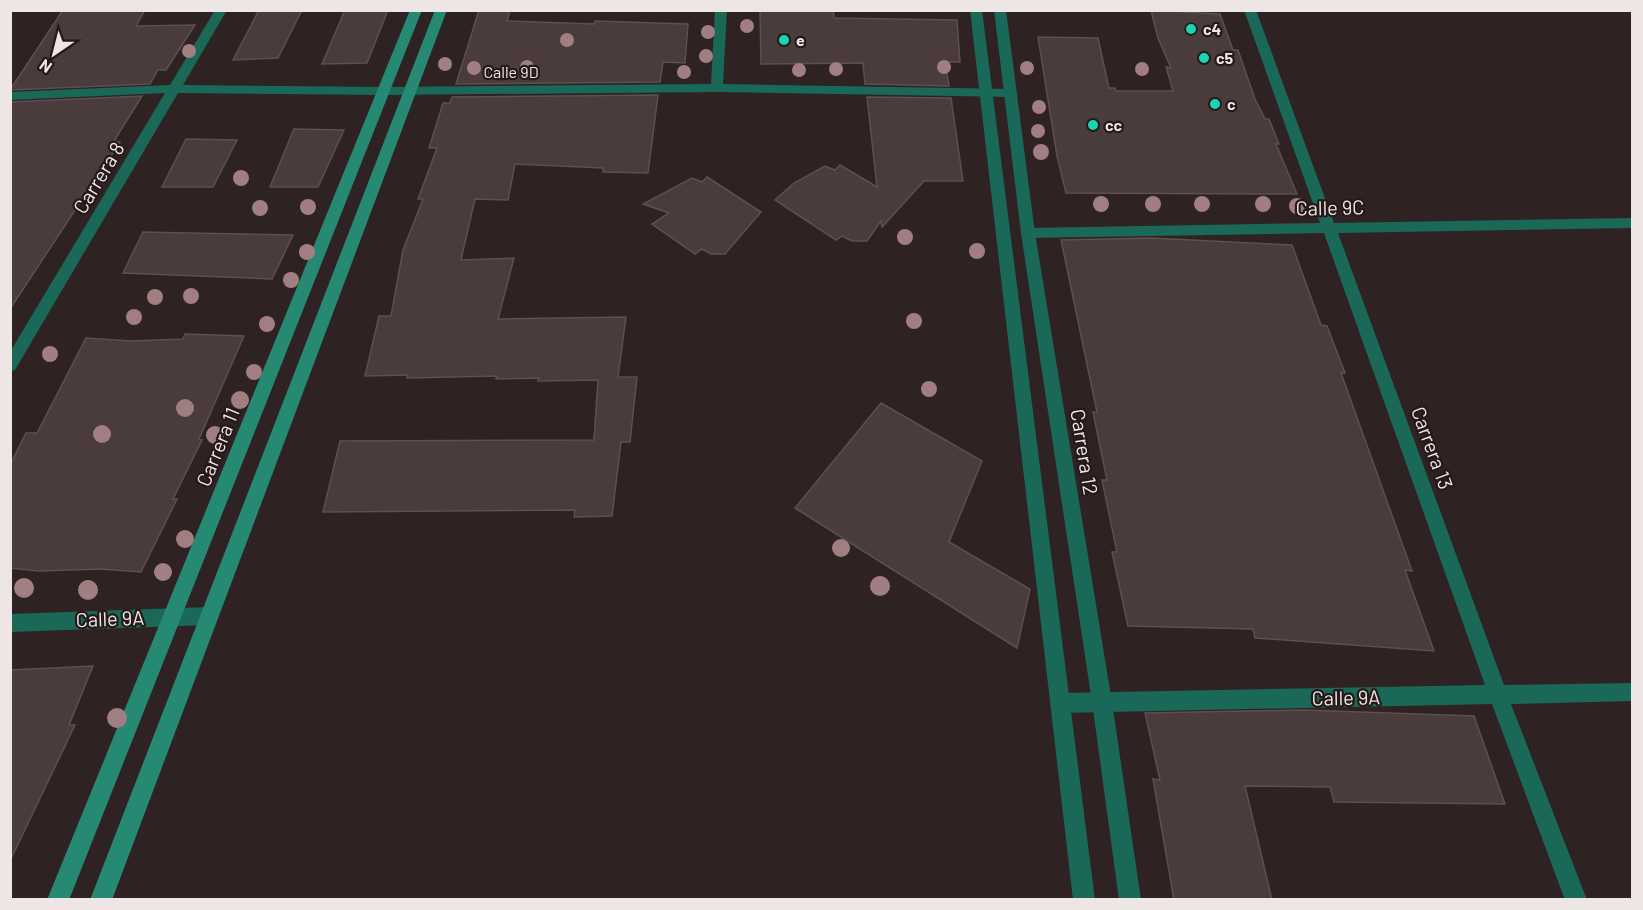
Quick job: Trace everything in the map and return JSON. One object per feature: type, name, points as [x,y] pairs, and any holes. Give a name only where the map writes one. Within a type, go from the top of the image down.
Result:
[{"type":"main road","name":"Carrera 11","points":[[58,900],[416,10]]},
{"type":"main road","points":[[101,900],[441,10]]},
{"type":"street","name":"Carrera 8","points":[[10,366],[176,89],[220,10]]},
{"type":"street","points":[[717,88],[721,10]]},
{"type":"street","points":[[976,10],[1083,900]]},
{"type":"street","name":"Carrera 12","points":[[999,10],[1012,93],[1028,233],[1102,702],[1130,900]]},
{"type":"street","name":"Carrera 13","points":[[1250,10],[1331,228],[1498,695],[1576,900]]},
{"type":"street","name":"Calle 9D","points":[[10,96],[176,89],[384,91],[717,88],[1012,93]]},
{"type":"street","name":"Calle 9C","points":[[1028,233],[1632,223]]},
{"type":"street","name":"Calle 9A","points":[[10,623],[209,616]]},
{"type":"street","name":"Calle 9A","points":[[1060,703],[1632,693]]},
{"type":"building","points":[[63,10],[145,10],[136,26],[195,25],[166,70],[158,70],[150,84],[10,90]]},
{"type":"building","points":[[259,10],[302,10],[278,58],[233,60]]},
{"type":"building","points":[[345,10],[388,10],[367,63],[322,64]]},
{"type":"building","points":[[479,10],[510,10],[507,21],[688,24],[685,63],[663,62],[660,82],[456,84]]},
{"type":"building","points":[[760,10],[833,10],[834,18],[957,20],[960,62],[945,62],[949,86],[865,84],[863,63],[761,64]]},
{"type":"building","points":[[1151,10],[1220,14],[1233,50],[1238,50],[1255,99],[1265,119],[1269,119],[1279,144],[1276,144],[1297,194],[1066,193],[1057,156],[1038,37],[1098,38],[1109,88],[1115,88],[1116,91],[1173,91],[1166,67],[1171,68],[1158,38]]},
{"type":"building","points":[[658,95],[648,173],[603,172],[603,168],[515,164],[508,200],[475,199],[461,260],[514,258],[498,319],[626,317],[618,377],[637,377],[630,442],[621,442],[612,516],[574,517],[575,510],[323,512],[340,441],[594,440],[598,380],[538,381],[539,378],[496,379],[497,376],[407,378],[408,375],[365,376],[379,316],[391,316],[403,250],[423,199],[418,199],[437,148],[429,148],[443,103],[450,103],[452,97]]},
{"type":"building","points":[[142,96],[114,141],[120,142],[10,309],[10,102]]},
{"type":"building","points":[[867,97],[951,98],[963,181],[924,181],[882,227],[881,221],[867,241],[852,241],[842,236],[836,240],[775,200],[794,183],[825,166],[835,170],[840,165],[877,187]]},
{"type":"building","points":[[294,129],[344,130],[318,187],[270,187]]},
{"type":"building","points":[[186,139],[237,140],[213,187],[162,187]]},
{"type":"building","points":[[707,177],[761,212],[725,254],[711,254],[702,249],[695,254],[652,224],[669,213],[643,204],[692,178],[702,182]]},
{"type":"building","points":[[143,232],[293,235],[272,279],[123,273]]},
{"type":"building","points":[[1151,238],[1292,245],[1321,325],[1327,326],[1345,373],[1341,373],[1412,571],[1405,570],[1434,651],[1255,638],[1253,629],[1128,626],[1112,552],[1117,552],[1102,480],[1107,480],[1093,412],[1097,412],[1061,240]]},
{"type":"building","points":[[185,334],[244,336],[199,439],[202,440],[173,499],[177,499],[141,572],[100,569],[39,571],[10,568],[10,465],[26,433],[37,433],[86,338],[131,341],[183,339]]},
{"type":"building","points":[[881,403],[982,461],[949,542],[1030,589],[1017,648],[795,508]]},
{"type":"building","points":[[93,666],[69,725],[75,725],[10,861],[10,670]]},
{"type":"building","points":[[1304,710],[1474,716],[1505,804],[1334,802],[1330,787],[1245,786],[1272,900],[1174,900],[1153,779],[1160,780],[1145,713]]},
{"type":"place","name":"c4","points":[[1191,29]]},
{"type":"place","name":"e","points":[[784,40]]},
{"type":"place","name":"c5","points":[[1204,58]]},
{"type":"place","name":"c","points":[[1215,104]]},
{"type":"place","name":"cc","points":[[1093,125]]}]
